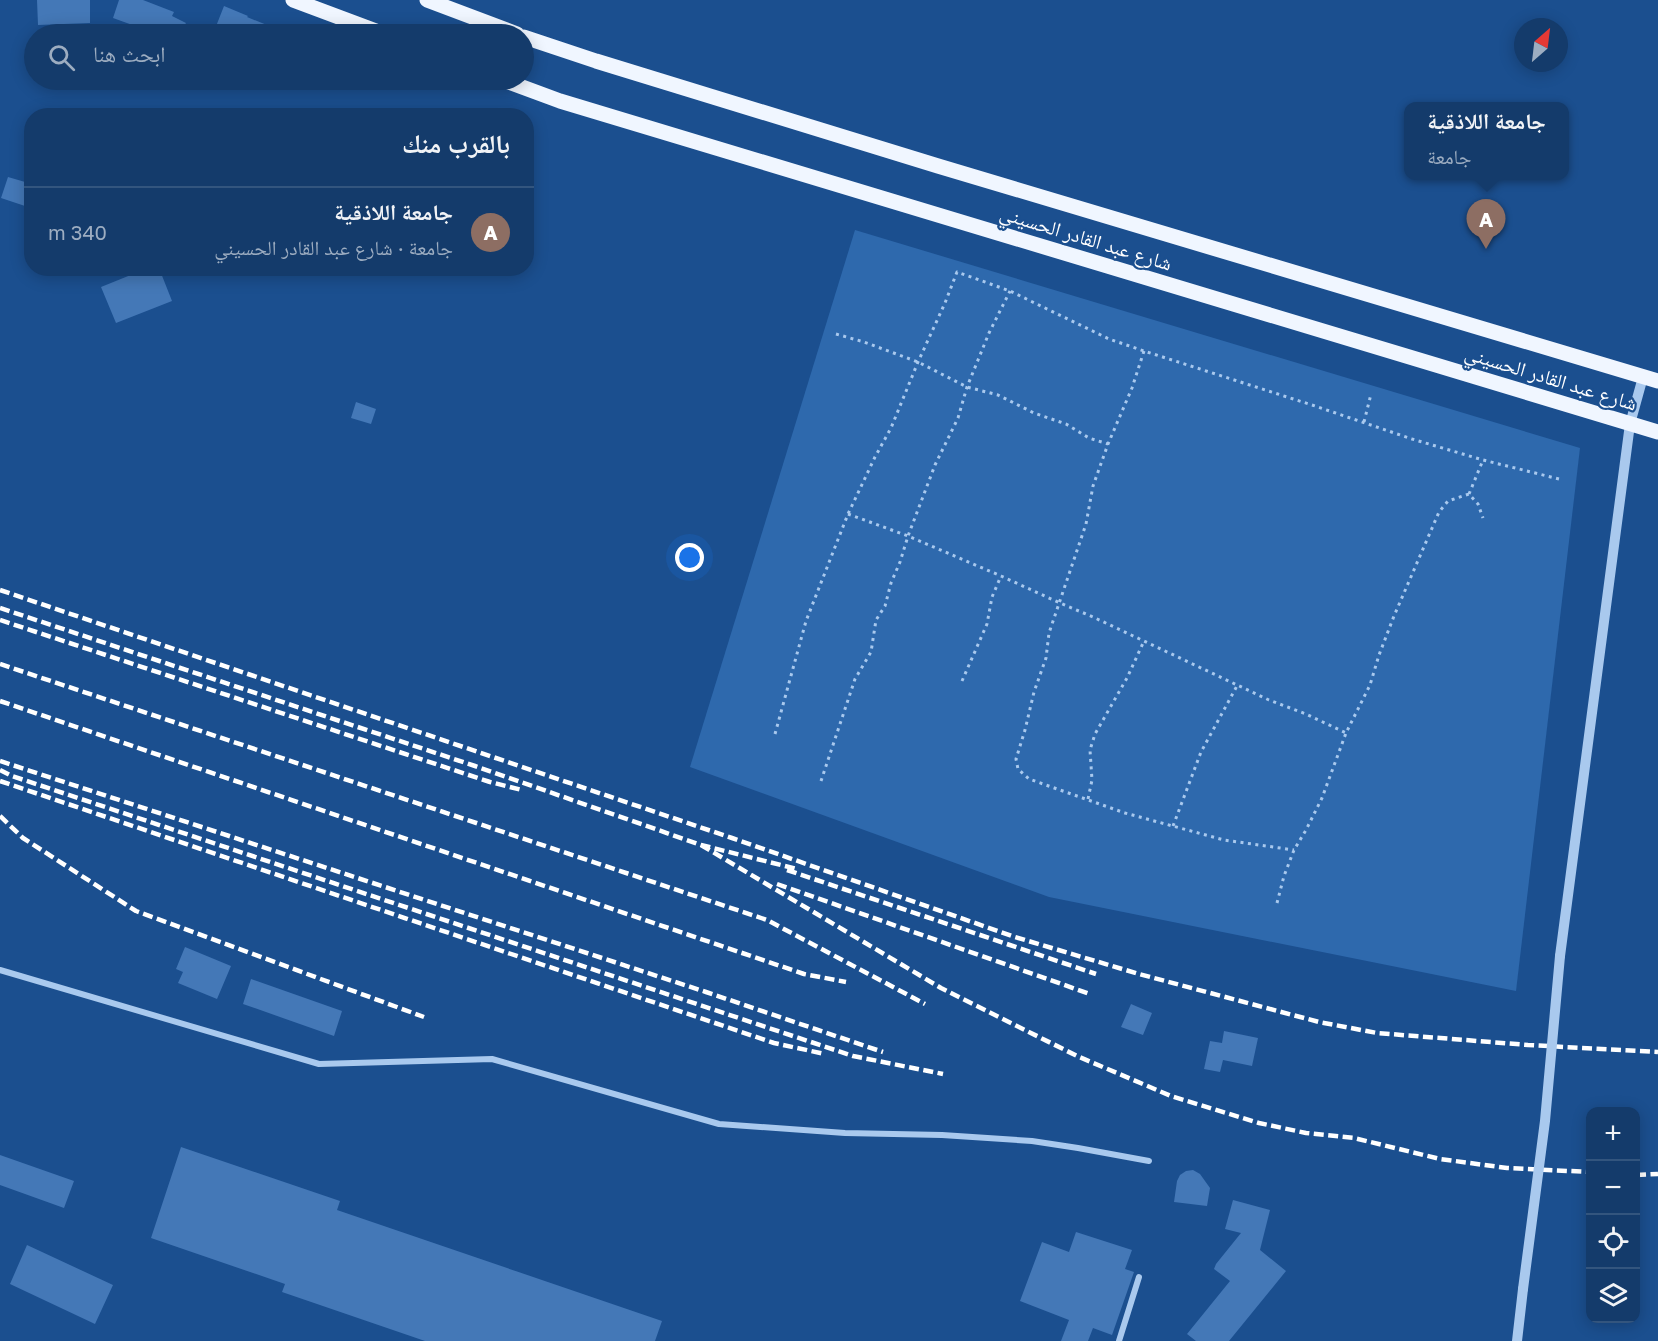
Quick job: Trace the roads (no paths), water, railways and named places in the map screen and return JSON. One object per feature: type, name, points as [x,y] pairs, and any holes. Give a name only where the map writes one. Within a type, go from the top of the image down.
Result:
[{"type":"main road","points":[[293,0],[357,24]]},
{"type":"main road","points":[[427,0],[491,24]]},
{"type":"main road","name":"شارع عبد القادر الحسيني","points":[[534,40],[950,169],[1658,381]]},
{"type":"main road","name":"شارع عبد القادر الحسيني","points":[[530,90],[560,101],[1658,432]]},
{"type":"street","points":[[1517,1341],[1545,1121],[1560,956],[1630,424],[1643,377]]},
{"type":"street","points":[[0,970],[319,1064],[492,1059],[719,1124],[845,1133],[942,1135],[1032,1141],[1149,1161]]},
{"type":"street","points":[[1119,1341],[1139,1277]]},
{"type":"railway","points":[[0,590],[732,838],[1015,937],[1139,974],[1319,1022],[1377,1033],[1658,1052]]},
{"type":"railway","points":[[0,608],[475,766],[701,845],[797,869]]},
{"type":"railway","points":[[0,620],[490,782],[522,790]]},
{"type":"railway","points":[[0,664],[767,920],[925,1004]]},
{"type":"railway","points":[[0,701],[804,974],[846,982]]},
{"type":"railway","points":[[0,761],[883,1052]]},
{"type":"railway","points":[[0,770],[12,776],[853,1056],[943,1074]]},
{"type":"railway","points":[[0,781],[774,1043],[825,1054]]},
{"type":"railway","points":[[0,816],[23,838],[136,911],[424,1017]]},
{"type":"railway","points":[[701,845],[941,988],[1077,1056],[1171,1096],[1259,1123],[1306,1133],[1354,1138],[1440,1159],[1507,1168],[1586,1172]]},
{"type":"railway","points":[[787,870],[1096,974]]},
{"type":"railway","points":[[777,884],[1090,994]]},
{"type":"railway","points":[[1640,1175],[1658,1174]]},
{"type":"place","name":"جامعة اللاذقية","points":[[1486,249]]}]
